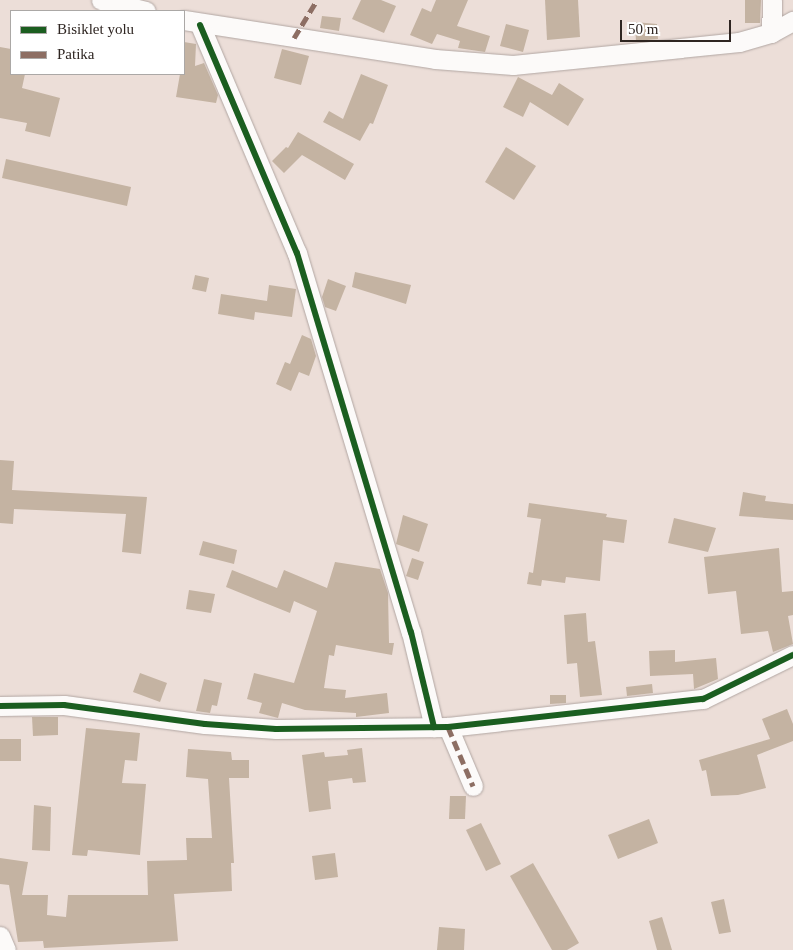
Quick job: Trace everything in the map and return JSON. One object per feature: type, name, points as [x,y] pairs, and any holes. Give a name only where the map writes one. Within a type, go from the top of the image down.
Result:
[{"type":"street","points":[[101,0],[142,10]]},
{"type":"street","points":[[771,33],[772,0]]},
{"type":"street","points":[[192,22],[435,59],[513,65],[739,42],[771,33],[793,21]]},
{"type":"street","points":[[192,22],[297,253],[441,727],[473,786]]},
{"type":"street","points":[[0,706],[64,704],[205,724],[276,730],[441,727],[703,699],[793,655]]},
{"type":"street","points":[[0,936],[6,950]]},
{"type":"building","points":[[361,0],[381,0],[396,6],[384,33],[352,19]]},
{"type":"building","points":[[436,0],[468,0],[457,26],[490,36],[485,52],[458,48],[460,41],[437,34],[432,44],[410,35],[422,8],[431,12]]},
{"type":"building","points":[[545,0],[578,0],[580,37],[547,40]]},
{"type":"building","points":[[745,0],[761,0],[760,23],[745,23]]},
{"type":"building","points":[[322,16],[341,18],[339,31],[320,28]]},
{"type":"building","points":[[635,22],[657,24],[658,39],[636,41]]},
{"type":"building","points":[[506,24],[529,30],[523,52],[500,46]]},
{"type":"building","points":[[185,42],[196,44],[195,66],[204,63],[218,95],[216,103],[176,97],[180,75],[185,75]]},
{"type":"building","points":[[0,47],[10,49],[10,75],[25,75],[22,88],[60,98],[50,137],[25,131],[27,123],[0,118]]},
{"type":"building","points":[[282,49],[309,56],[301,85],[274,78]]},
{"type":"building","points":[[361,74],[388,85],[373,124],[370,123],[360,141],[323,122],[329,111],[343,119]]},
{"type":"building","points":[[518,77],[552,95],[559,83],[584,99],[568,126],[530,102],[523,117],[503,107]]},
{"type":"building","points":[[298,132],[354,164],[345,180],[302,155],[284,173],[272,161],[286,147],[288,148]]},
{"type":"building","points":[[506,147],[536,166],[514,200],[485,182]]},
{"type":"building","points":[[6,159],[131,187],[127,206],[2,178]]},
{"type":"building","points":[[355,272],[411,285],[406,304],[352,287]]},
{"type":"building","points":[[195,275],[209,278],[206,292],[192,289]]},
{"type":"building","points":[[328,279],[346,286],[336,311],[325,307],[322,297]]},
{"type":"building","points":[[269,285],[296,289],[292,317],[255,312],[254,320],[218,314],[221,294],[267,301]]},
{"type":"building","points":[[302,335],[311,339],[316,356],[309,376],[299,372],[291,391],[276,384],[285,362],[290,364]]},
{"type":"building","points":[[0,460],[14,461],[12,490],[147,497],[141,554],[122,552],[126,514],[14,509],[13,524],[0,523]]},
{"type":"building","points":[[743,492],[766,496],[765,501],[793,504],[793,520],[739,516]]},
{"type":"building","points":[[529,503],[607,514],[606,517],[627,520],[624,543],[603,540],[600,581],[566,577],[565,583],[542,580],[541,586],[527,584],[529,572],[533,573],[541,519],[527,517]]},
{"type":"building","points":[[403,515],[428,524],[419,552],[396,544]]},
{"type":"building","points":[[674,518],[716,528],[708,552],[668,543]]},
{"type":"building","points":[[203,541],[237,550],[234,564],[199,555]]},
{"type":"building","points":[[779,548],[782,592],[793,591],[793,615],[788,616],[793,644],[773,652],[768,631],[741,634],[736,591],[708,594],[704,557]]},
{"type":"building","points":[[412,558],[424,562],[418,580],[406,576]]},
{"type":"building","points":[[335,562],[380,569],[388,593],[389,643],[394,643],[392,655],[336,645],[334,656],[329,655],[324,688],[346,690],[345,698],[387,693],[389,713],[356,717],[356,713],[305,710],[282,703],[278,718],[259,713],[262,703],[247,699],[254,673],[294,683],[317,611],[294,601],[290,613],[226,587],[232,570],[277,588],[284,570],[327,588]]},
{"type":"building","points":[[189,590],[215,594],[211,613],[186,609]]},
{"type":"building","points":[[586,613],[588,642],[595,641],[602,695],[580,697],[577,663],[567,664],[564,615]]},
{"type":"building","points":[[675,650],[675,662],[716,658],[718,679],[694,689],[693,674],[650,676],[649,651]]},
{"type":"building","points":[[140,673],[167,683],[160,702],[133,692]]},
{"type":"building","points":[[204,679],[222,683],[217,706],[212,705],[210,713],[196,711]]},
{"type":"building","points":[[652,684],[653,693],[627,696],[626,687]]},
{"type":"building","points":[[550,695],[566,695],[566,703],[550,704]]},
{"type":"building","points":[[787,709],[793,724],[793,741],[757,755],[766,788],[738,795],[711,796],[706,770],[702,771],[699,760],[770,739],[762,719]]},
{"type":"building","points":[[32,717],[58,717],[58,735],[33,736]]},
{"type":"building","points":[[86,728],[140,733],[137,761],[125,760],[122,783],[146,784],[140,855],[88,850],[87,856],[72,855]]},
{"type":"building","points":[[0,739],[21,739],[21,761],[0,761]]},
{"type":"building","points":[[362,748],[366,782],[353,783],[352,778],[328,781],[331,809],[309,812],[302,755],[324,752],[325,757],[348,755],[347,750]]},
{"type":"building","points":[[188,749],[231,752],[232,760],[249,760],[249,778],[229,778],[234,863],[231,863],[232,891],[174,894],[178,941],[44,948],[43,941],[18,942],[9,885],[0,884],[0,858],[28,862],[22,895],[48,895],[47,915],[66,917],[68,895],[148,895],[147,861],[187,860],[186,838],[212,838],[208,779],[186,777]]},
{"type":"building","points":[[450,796],[466,796],[465,819],[449,819]]},
{"type":"building","points":[[34,805],[51,807],[50,851],[32,850]]},
{"type":"building","points":[[649,819],[658,843],[618,859],[608,835]]},
{"type":"building","points":[[481,823],[501,864],[486,871],[466,830]]},
{"type":"building","points":[[335,853],[338,877],[315,880],[312,856]]},
{"type":"building","points":[[533,863],[579,943],[567,950],[552,950],[510,876]]},
{"type":"building","points":[[724,899],[731,932],[719,934],[711,902]]},
{"type":"building","points":[[662,917],[672,950],[657,950],[649,921]]},
{"type":"building","points":[[439,927],[465,929],[464,950],[437,950]]},
{"type":"marked path","points":[[294,38],[317,0]]},
{"type":"marked path","points":[[448,727],[473,786]]},
{"type":"cycle path","points":[[200,25],[297,253],[411,632],[434,727]]},
{"type":"cycle path","points":[[0,706],[64,705],[205,724],[276,729],[448,727],[703,699],[793,655]]}]
